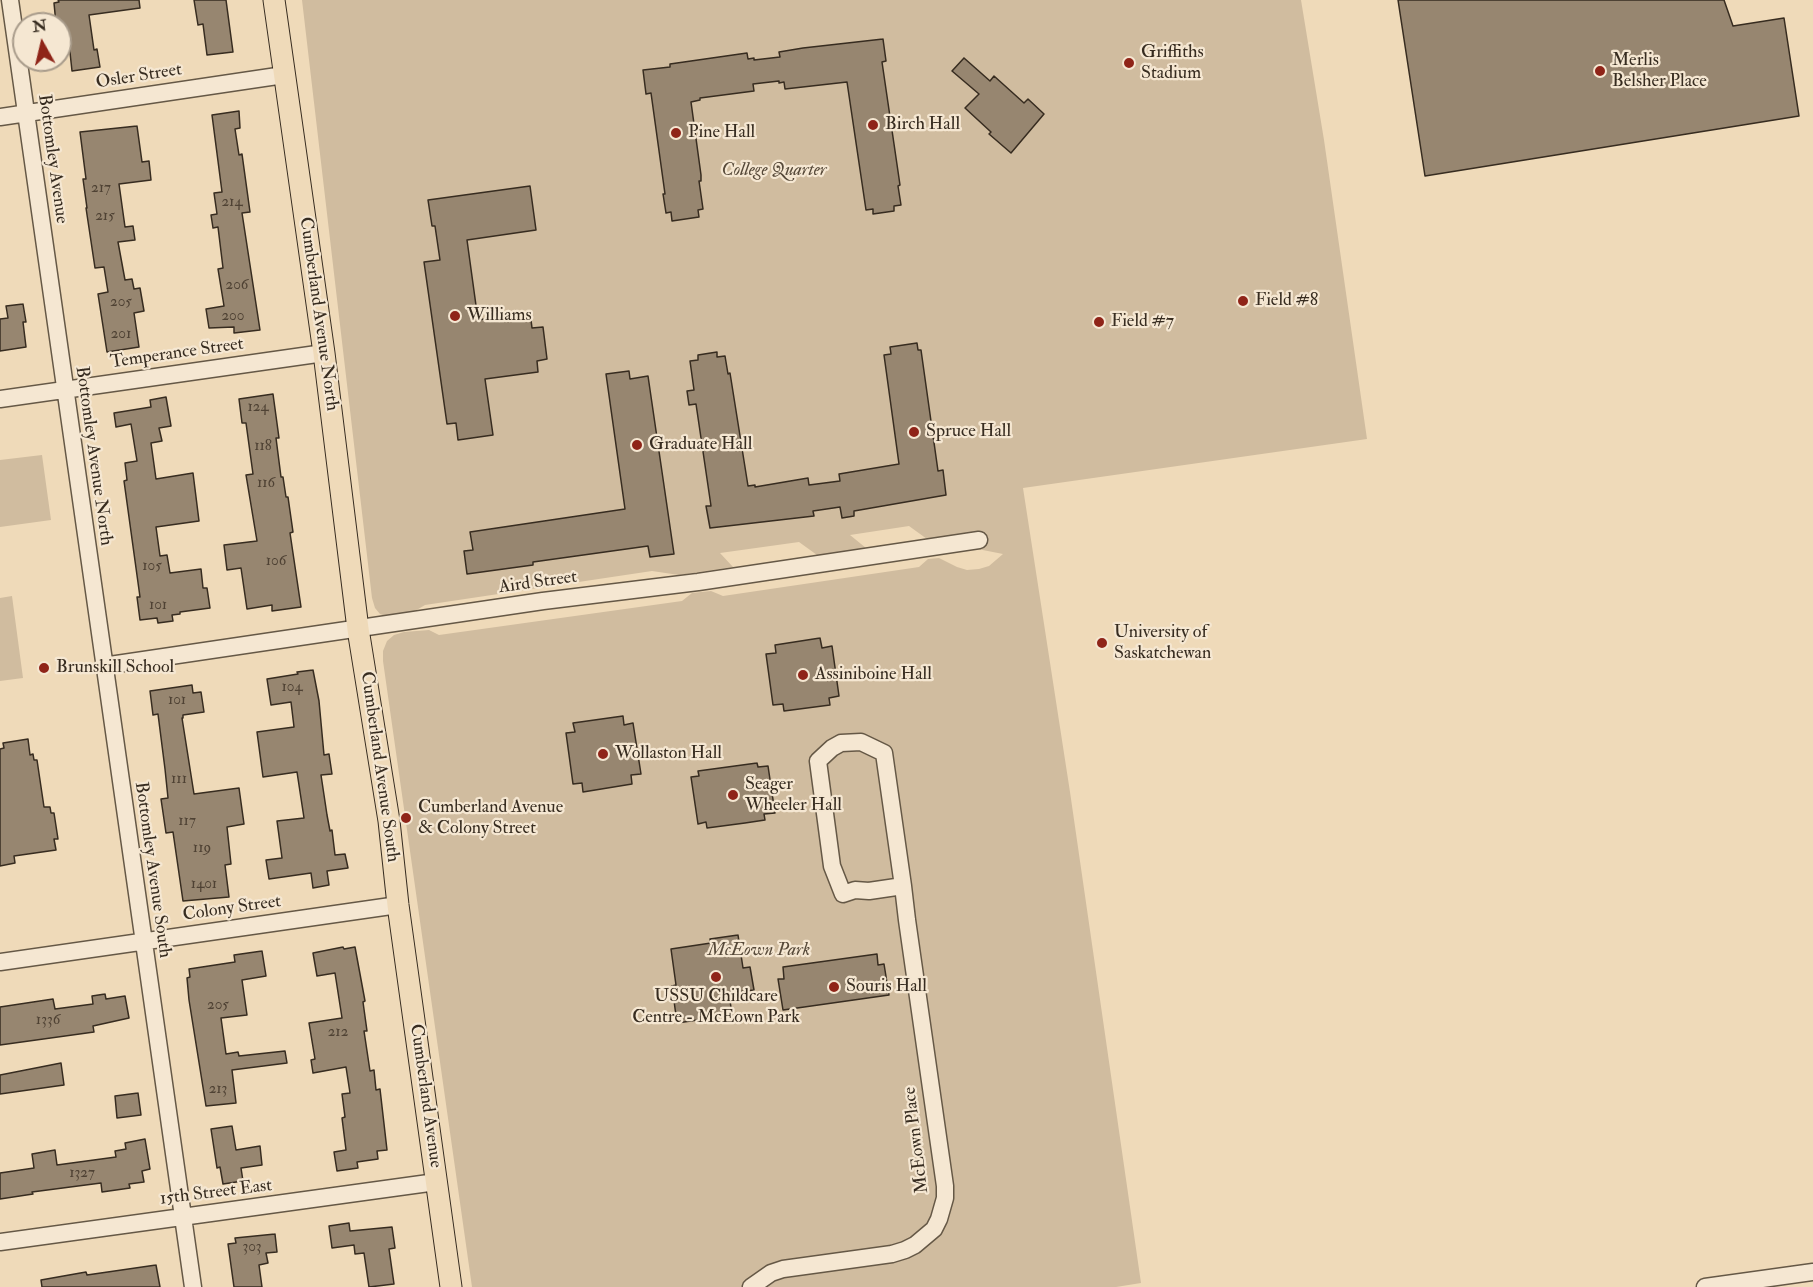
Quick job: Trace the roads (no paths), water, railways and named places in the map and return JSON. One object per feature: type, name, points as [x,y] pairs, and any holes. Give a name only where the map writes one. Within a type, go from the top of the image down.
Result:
[{"type":"main road","name":"Cumberland Avenue North","points":[[273,0],[324,353],[358,629]]},
{"type":"main road","name":"Cumberland Avenue South","points":[[358,629],[389,821],[398,905]]},
{"type":"main road","name":"Cumberland Avenue","points":[[398,905],[451,1287]]},
{"type":"street","name":"Bottomley Avenue","points":[[10,0],[45,252]]},
{"type":"street","name":"Osler Street","points":[[0,117],[284,75]]},
{"type":"street","name":"Bottomley Avenue North","points":[[45,252],[103,666]]},
{"type":"street","name":"Temperance Street","points":[[0,399],[324,353]]},
{"type":"street","name":"Aird Street","points":[[103,666],[979,540]]},
{"type":"street","name":"Bottomley Avenue South","points":[[103,666],[183,1216]]},
{"type":"street","name":"McEown Place","points":[[751,1287],[771,1273],[783,1269],[892,1254],[904,1250],[925,1237],[939,1219],[945,1198],[945,1186],[903,886],[884,753],[861,742],[841,743],[818,761],[832,866],[843,894],[855,890],[868,891],[903,886]]},
{"type":"street","name":"Colony Street","points":[[0,962],[398,905]]},
{"type":"street","name":"15th Street East","points":[[0,1242],[436,1182]]},
{"type":"street","points":[[183,1216],[193,1287]]},
{"type":"street","points":[[1705,1287],[1813,1272]]},
{"type":"place","name":"Griffiths Stadium","points":[[1129,63]]},
{"type":"place","name":"Merlis Belsher Place","points":[[1600,71]]},
{"type":"place","name":"Birch Hall","points":[[873,125]]},
{"type":"place","name":"Pine Hall","points":[[676,133]]},
{"type":"place","name":"Field #8","points":[[1243,301]]},
{"type":"place","name":"Williams","points":[[455,316]]},
{"type":"place","name":"Field #7","points":[[1099,322]]},
{"type":"place","name":"Spruce Hall","points":[[914,432]]},
{"type":"place","name":"Graduate Hall","points":[[637,445]]},
{"type":"place","name":"University of Saskatchewan","points":[[1102,643]]},
{"type":"place","name":"Brunskill School","points":[[44,668]]},
{"type":"place","name":"Assiniboine Hall","points":[[803,675]]},
{"type":"place","name":"Wollaston Hall","points":[[603,754]]},
{"type":"place","name":"Seager Wheeler Hall","points":[[733,795]]},
{"type":"place","name":"Cumberland Avenue & Colony Street","points":[[406,818]]},
{"type":"place","name":"USSU Childcare Centre - McEown Park","points":[[716,977]]},
{"type":"place","name":"Souris Hall","points":[[834,987]]},
{"type":"park label","name":"College Quarter","points":[[774,171]]},
{"type":"park label","name":"McEown Park","points":[[759,951]]}]
